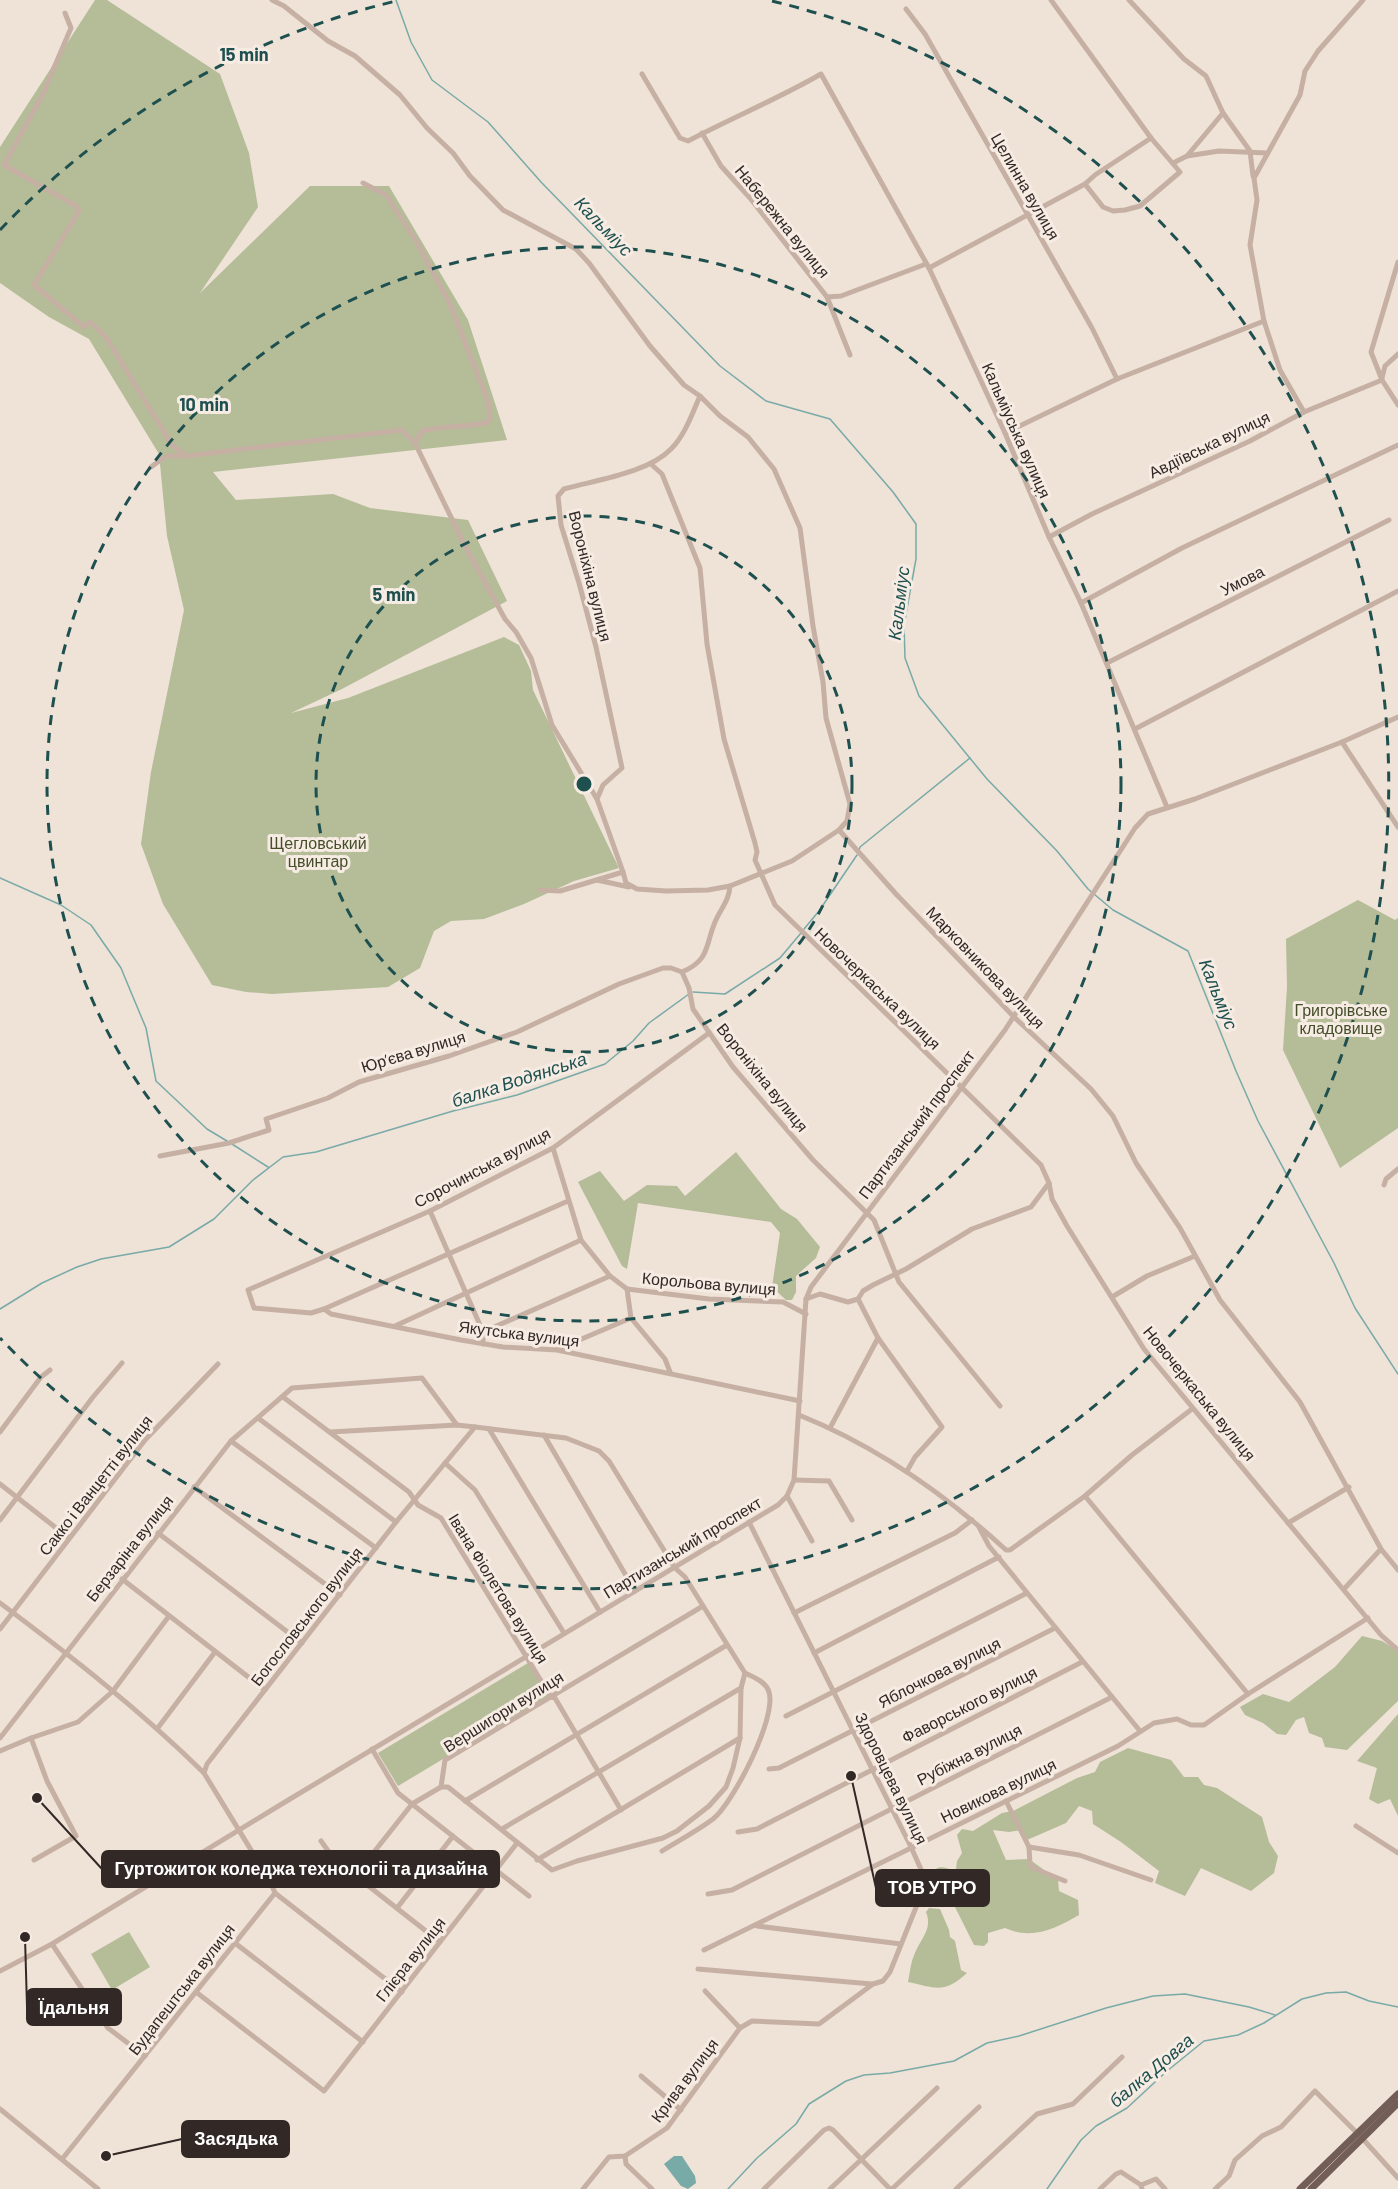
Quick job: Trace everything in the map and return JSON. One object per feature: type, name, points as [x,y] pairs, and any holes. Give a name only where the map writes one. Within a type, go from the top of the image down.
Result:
[{"type":"main road","points":[[1311,2189],[1398,2094]]},
{"type":"main road","points":[[1300,2189],[1360,2135],[1397,2106]]},
{"type":"street","points":[[272,0],[284,6],[328,41],[355,56],[400,95],[502,210],[576,249],[589,263],[617,304],[684,385],[748,437],[768,460],[800,528],[823,682],[826,718],[850,804],[847,821],[839,830],[792,861],[730,886],[697,890],[637,889],[596,880]]},
{"type":"street","points":[[1051,0],[1151,138],[1180,172],[1140,206],[1125,210],[1113,211],[1103,207],[1085,184]]},
{"type":"street","points":[[1129,0],[1184,58],[1206,76],[1223,113],[1250,151],[1257,200],[1250,245],[1264,321],[1280,370],[1304,412]]},
{"type":"street","points":[[1254,178],[1300,95],[1305,71],[1318,51],[1362,0]]},
{"type":"street","name":"Целинна вулиця","points":[[906,9],[925,34],[1092,328],[1117,380]]},
{"type":"street","points":[[65,13],[71,28],[42,96],[4,165],[76,206],[79,210],[34,285],[84,327],[90,322],[106,337],[172,445],[186,456]]},
{"type":"street","points":[[642,74],[680,138],[688,141],[702,134]]},
{"type":"street","name":"Кальміуська вулиця","points":[[702,134],[821,74],[928,266],[1005,433],[1049,537],[1081,603],[1167,807]]},
{"type":"street","points":[[1173,164],[1187,156],[1223,113]]},
{"type":"street","name":"Набережна вулиця","points":[[702,134],[721,166],[750,198],[827,297],[841,296],[928,266],[1085,184],[1151,138]]},
{"type":"street","points":[[1187,156],[1219,151],[1268,153]]},
{"type":"street","points":[[363,183],[386,195],[416,241],[449,302],[488,401],[490,416],[488,422],[422,431],[415,443]]},
{"type":"street","points":[[1398,262],[1371,352],[1382,380],[1398,405]]},
{"type":"street","points":[[827,297],[850,355]]},
{"type":"street","points":[[1005,433],[1117,380],[1264,321]]},
{"type":"street","points":[[1382,380],[1385,366],[1398,354]]},
{"type":"street","name":"Авдіївська вулиця","points":[[1049,537],[1092,514],[1250,441],[1304,412],[1382,380]]},
{"type":"street","name":"Вороніхіна вулиця","points":[[597,799],[603,785],[622,768],[596,648],[561,525],[558,496],[564,489],[652,465],[672,448],[688,423],[700,396]]},
{"type":"street","points":[[151,467],[166,456],[186,456],[402,430],[415,443],[465,546],[531,658],[552,725],[597,799],[626,883],[637,889]]},
{"type":"street","points":[[1081,603],[1182,548],[1398,445]]},
{"type":"street","name":"Новочеркаська вулиця","points":[[652,465],[662,474],[700,568],[707,644],[724,739],[755,843],[757,852],[755,860],[775,905],[804,936],[1041,1165],[1049,1183],[1052,1199],[1144,1349],[1368,1618],[1398,1650]]},
{"type":"street","name":"Умова","points":[[1107,663],[1389,520]]},
{"type":"street","points":[[1135,729],[1398,591]]},
{"type":"street","name":"Партизанський проспект","points":[[0,1971],[52,1944],[778,1505],[787,1496],[794,1480],[806,1299],[817,1278],[1014,1017],[1135,828],[1148,814],[1195,799],[1342,742],[1398,717]]},
{"type":"street","points":[[1342,742],[1398,827]]},
{"type":"street","points":[[1390,813],[1398,808]]},
{"type":"street","name":"Марковникова вулиця","points":[[839,830],[896,894],[1014,1017],[1091,1089],[1113,1116],[1136,1163],[1180,1228],[1220,1300],[1300,1402],[1382,1549],[1398,1570]]},
{"type":"street","points":[[540,890],[560,891],[623,872]]},
{"type":"street","points":[[682,972],[695,966],[707,950],[715,923],[729,898],[730,886]]},
{"type":"street","name":"Юр’єва вулиця","points":[[160,1156],[229,1143],[269,1130],[266,1119],[328,1098],[359,1082],[449,1056],[517,1032],[619,984],[663,968],[682,972]]},
{"type":"street","name":"Вороніхіна вулиця","points":[[682,972],[689,988],[693,1009],[733,1067],[813,1160],[874,1220],[899,1282],[1000,1407]]},
{"type":"street","name":"Сорочинська вулиця","points":[[248,1290],[430,1211],[553,1148],[709,1033]]},
{"type":"street","name":"Корольова вулиця","points":[[553,1148],[581,1240],[609,1276],[627,1289],[710,1299],[783,1302],[806,1314]]},
{"type":"street","points":[[1384,1185],[1386,1179],[1398,1169]]},
{"type":"street","points":[[806,1299],[820,1294],[848,1302],[858,1299],[863,1291],[906,1269],[972,1228],[1031,1207],[1049,1183]]},
{"type":"street","points":[[324,1308],[568,1200]]},
{"type":"street","points":[[430,1211],[483,1332],[483,1344]]},
{"type":"street","points":[[394,1327],[581,1240]]},
{"type":"street","points":[[1112,1297],[1147,1276],[1196,1256]]},
{"type":"street","points":[[483,1332],[609,1276]]},
{"type":"street","points":[[627,1289],[631,1318],[665,1359],[670,1372]]},
{"type":"street","name":"Якутська вулиця","points":[[248,1290],[254,1308],[311,1313],[324,1308],[331,1314],[394,1327],[502,1347],[557,1350],[800,1401]]},
{"type":"street","points":[[858,1299],[878,1338],[942,1427],[915,1457],[908,1471]]},
{"type":"street","points":[[557,1350],[631,1318]]},
{"type":"street","points":[[830,1428],[878,1338]]},
{"type":"street","points":[[0,1520],[93,1397],[122,1363]]},
{"type":"street","name":"Сакко і Ванцетті вулиця","points":[[0,1629],[145,1440],[218,1364]]},
{"type":"street","points":[[0,1432],[41,1377],[50,1370]]},
{"type":"street","name":"Берзаріна вулиця","points":[[0,1738],[231,1441],[292,1388],[422,1378],[457,1425]]},
{"type":"street","name":"Івана Фіолетова вулиця","points":[[283,1397],[409,1492],[418,1505],[441,1518],[551,1697],[555,1698],[621,1810]]},
{"type":"street","points":[[799,1415],[830,1428],[908,1471],[1006,1550],[1010,1550],[1085,1496],[1132,1455],[1192,1409]]},
{"type":"street","points":[[258,1418],[396,1522]]},
{"type":"street","points":[[330,1432],[457,1425],[566,1438],[584,1443],[604,1456],[675,1568],[685,1577],[745,1673],[759,1680],[769,1690],[771,1702],[760,1743],[726,1806],[713,1819],[662,1851]]},
{"type":"street","name":"Богословського вулиця","points":[[204,1773],[207,1764],[396,1522],[475,1427]]},
{"type":"street","points":[[489,1428],[600,1612]]},
{"type":"street","points":[[544,1435],[635,1591]]},
{"type":"street","points":[[231,1441],[376,1548]]},
{"type":"street","points":[[445,1463],[475,1490],[564,1633]]},
{"type":"street","points":[[794,1480],[829,1481],[852,1520]]},
{"type":"street","points":[[0,1484],[69,1538]]},
{"type":"street","points":[[194,1487],[340,1594]]},
{"type":"street","points":[[1288,1523],[1348,1487]]},
{"type":"street","points":[[787,1496],[812,1540]]},
{"type":"street","points":[[1085,1496],[1248,1694]]},
{"type":"street","name":"Здоровцева вулиця","points":[[740,2028],[752,2021],[819,2024],[873,1984],[883,1981],[891,1972],[924,1883],[924,1876],[911,1847],[749,1522]]},
{"type":"street","points":[[974,1522],[1027,1593],[1140,1731]]},
{"type":"street","points":[[794,1613],[974,1522]]},
{"type":"street","points":[[158,1533],[302,1643]]},
{"type":"street","points":[[1344,1589],[1382,1549]]},
{"type":"street","points":[[814,1653],[999,1557]]},
{"type":"street","points":[[122,1579],[265,1690]]},
{"type":"street","points":[[786,1716],[1027,1593]]},
{"type":"street","points":[[0,1603],[113,1691],[204,1773],[270,1881],[274,1893],[402,1992]]},
{"type":"street","name":"Вершигори вулиця","points":[[441,1787],[445,1760],[703,1606]]},
{"type":"street","points":[[0,1751],[78,1722],[113,1691],[170,1616]]},
{"type":"street","name":"Новикова вулиця","points":[[704,1950],[1118,1746],[1154,1723],[1177,1719],[1191,1725],[1204,1725],[1248,1694],[1368,1618]]},
{"type":"street","name":"Яблочкова вулиця","points":[[770,1769],[779,1768],[1055,1628]]},
{"type":"street","points":[[465,1801],[727,1645]]},
{"type":"street","points":[[157,1729],[215,1652]]},
{"type":"street","name":"Фаворського вулиця","points":[[738,1832],[757,1829],[872,1768],[1083,1662]]},
{"type":"street","points":[[355,1876],[412,1804],[441,1787],[448,1787],[548,1868],[556,1869],[577,1861],[663,1838],[709,1806],[726,1787],[740,1738],[741,1688],[745,1673]]},
{"type":"street","points":[[502,1829],[741,1688]]},
{"type":"street","name":"Рубіжна вулиця","points":[[708,1894],[732,1890],[1112,1697]]},
{"type":"street","points":[[31,1738],[46,1781],[76,1836],[34,1860]]},
{"type":"street","points":[[537,1860],[740,1738]]},
{"type":"street","points":[[372,1749],[398,1793],[529,1896]]},
{"type":"street","points":[[1006,1801],[1029,1847],[1030,1865],[1065,1881]]},
{"type":"street","points":[[1356,1826],[1398,1853]]},
{"type":"street","points":[[397,1908],[453,1836]]},
{"type":"street","points":[[321,1841],[334,1859],[440,1942]]},
{"type":"street","name":"Глієра вулиця","points":[[196,1992],[324,2091],[517,1843]]},
{"type":"street","points":[[1029,1847],[1079,1855],[1151,1880]]},
{"type":"street","name":"Будапештська вулиця","points":[[63,2158],[274,1893]]},
{"type":"street","points":[[756,1926],[901,1944]]},
{"type":"street","points":[[235,1943],[363,2042]]},
{"type":"street","points":[[52,1944],[108,2028],[145,2056]]},
{"type":"street","points":[[698,1969],[873,1984]]},
{"type":"street","points":[[705,1991],[740,2028]]},
{"type":"street","name":"Крива вулиця","points":[[583,2189],[609,2157],[625,2156],[661,2133],[681,2110],[740,2028]]},
{"type":"street","points":[[956,2189],[1037,2114],[1072,2104],[1122,2057]]},
{"type":"street","points":[[641,2076],[681,2110]]},
{"type":"street","points":[[830,2189],[937,2088]]},
{"type":"street","points":[[1215,2189],[1229,2176],[1235,2160],[1262,2136],[1281,2127],[1315,2091],[1360,2135],[1398,2178]]},
{"type":"street","points":[[764,2189],[824,2130],[829,2128],[891,2189],[980,2107]]},
{"type":"street","points":[[0,2109],[63,2158],[98,2189]]},
{"type":"street","points":[[625,2156],[626,2164],[652,2189]]},
{"type":"street","points":[[1100,2189],[1121,2172],[1141,2187],[1156,2180],[1165,2189]]},
{"type":"green space","name":"Щегловський цвинтар","points":[[95,0],[107,0],[220,74],[249,153],[258,207],[200,293],[310,186],[389,186],[468,320],[507,440],[213,472],[236,500],[333,494],[370,508],[468,520],[507,601],[342,689],[291,713],[348,698],[504,637],[519,645],[531,671],[533,690],[619,868],[574,881],[484,919],[451,921],[434,931],[420,968],[388,987],[272,994],[246,992],[212,985],[163,904],[141,844],[151,772],[184,610],[167,536],[159,454],[89,339],[49,317],[0,283],[0,147]]},
{"type":"green space","name":"Григорівське кладовище","points":[[1358,900],[1395,920],[1398,918],[1398,1128],[1340,1168],[1283,1050],[1287,987],[1286,939]]},
{"type":"green space","points":[[736,1152],[781,1209],[797,1219],[820,1247],[816,1258],[796,1276],[796,1292],[792,1300],[786,1300],[772,1287],[780,1233],[771,1222],[638,1203],[627,1269],[622,1266],[578,1182],[600,1171],[624,1201],[647,1185],[677,1186],[685,1196]]},
{"type":"green space","points":[[1362,1636],[1382,1641],[1398,1651],[1398,1701],[1347,1750],[1325,1747],[1322,1738],[1309,1733],[1304,1717],[1296,1720],[1286,1735],[1277,1734],[1263,1723],[1245,1715],[1240,1707],[1263,1694],[1289,1702],[1335,1667]]},
{"type":"green space","points":[[528,1663],[548,1696],[398,1786],[378,1753]]},
{"type":"green space","points":[[1398,1714],[1398,1816],[1390,1799],[1378,1804],[1369,1799],[1377,1768],[1357,1761]]},
{"type":"green space","points":[[1128,1748],[1171,1760],[1184,1777],[1198,1777],[1204,1785],[1217,1788],[1262,1817],[1269,1842],[1278,1856],[1274,1873],[1251,1891],[1201,1868],[1185,1896],[1155,1883],[1159,1871],[1093,1824],[1092,1811],[1079,1806],[1066,1823],[1027,1840],[1021,1830],[1009,1832],[993,1830],[1006,1860],[1029,1859],[1058,1880],[1059,1891],[1078,1900],[1079,1915],[1061,1925],[1034,1933],[1005,1928],[988,1933],[988,1942],[984,1946],[974,1945],[954,1905],[943,1894],[933,1872],[941,1867],[956,1869],[957,1861],[962,1853],[957,1835],[962,1829],[973,1831],[1002,1813],[1013,1811],[1077,1778],[1095,1772],[1100,1762]]},
{"type":"green space","points":[[929,1908],[940,1909],[950,1937],[955,1941],[961,1970],[967,1973],[946,1987],[939,1988],[908,1982],[914,1956],[927,1928],[926,1912]]},
{"type":"green space","points":[[129,1932],[150,1967],[112,1990],[91,1954]]},
{"type":"water","points":[[674,2156],[682,2156],[695,2176],[696,2183],[688,2189],[681,2186],[664,2164]]},
{"type":"waterway","name":"Кальміус","points":[[396,0],[411,42],[432,80],[488,122],[541,182],[720,366],[766,401],[830,419],[893,492],[916,524],[916,559],[904,625],[905,658],[919,696],[987,779],[1057,851],[1088,889],[1113,910],[1188,951],[1258,1121],[1334,1263],[1355,1308],[1398,1374]]},
{"type":"waterway","name":"балка Водянська","points":[[859,850],[970,758]]},
{"type":"waterway","name":"балка Водянська","points":[[804,929],[857,855]]},
{"type":"waterway","points":[[0,878],[61,905],[91,925],[121,968],[146,1028],[156,1081],[207,1129],[227,1141]]},
{"type":"waterway","name":"балка Водянська","points":[[693,992],[725,994],[780,958],[801,933]]},
{"type":"waterway","name":"балка Водянська","points":[[0,1309],[42,1283],[77,1267],[101,1259],[169,1247],[214,1219],[253,1180],[283,1157],[316,1152],[453,1111],[517,1095],[605,1064],[633,1041],[649,1023],[689,994]]},
{"type":"waterway","points":[[232,1144],[268,1167]]},
{"type":"waterway","name":"балка Довга","points":[[1047,2189],[1081,2140],[1096,2126],[1127,2108],[1204,2041],[1238,2035],[1264,2023],[1302,1999],[1326,1993],[1346,1992],[1369,2001],[1398,2007]]},
{"type":"waterway","points":[[728,2189],[757,2158],[796,2124],[809,2104],[846,2081],[864,2075],[890,2073],[954,2061],[987,2043],[1019,2036],[1106,2008],[1153,1996],[1185,1994],[1249,2007],[1275,2015]]},
{"type":"place","name":"ТОВ УТРО","points":[[851,1776]]},
{"type":"place","name":"Гуртожиток коледжа технологіі та дизайна","points":[[37,1798]]},
{"type":"place","name":"Їдальня","points":[[25,1937]]},
{"type":"place","name":"Засядька","points":[[106,2156]]}]
